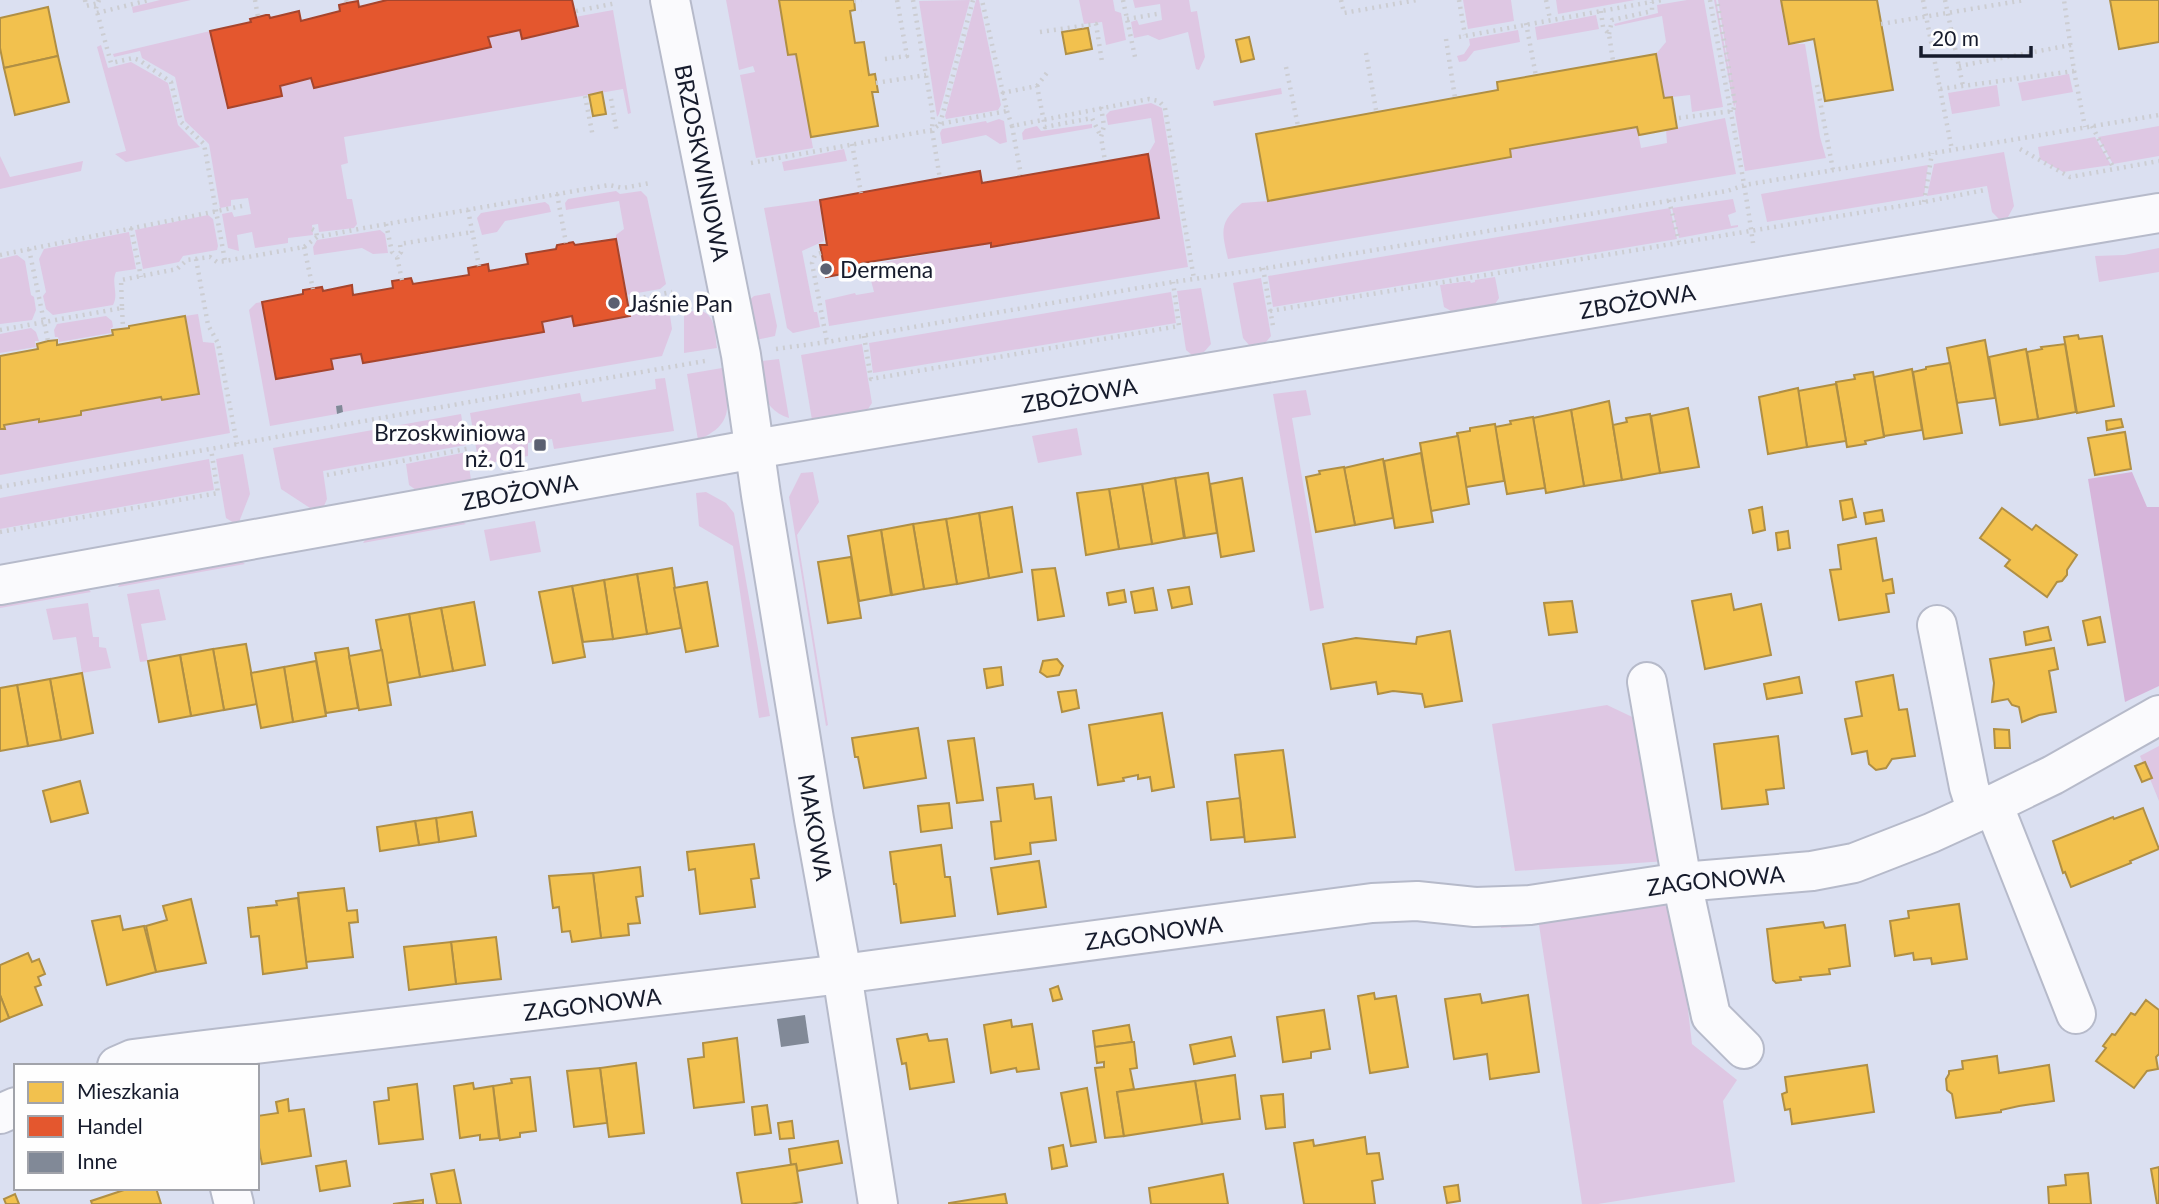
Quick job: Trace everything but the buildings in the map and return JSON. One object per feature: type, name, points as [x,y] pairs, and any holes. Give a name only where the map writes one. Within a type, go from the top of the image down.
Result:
[{"type":"street","name":"BRZOSKWINIOWA","points":[[670,0],[741,355],[755,449]]},
{"type":"street","name":"ZBOŻOWA","points":[[0,585],[755,449],[2159,213]]},
{"type":"street","name":"MAKOWA","points":[[755,449],[878,1204]]},
{"type":"street","points":[[1937,625],[1969,787],[1985,808],[2076,1014]]},
{"type":"street","points":[[1647,682],[1682,882],[1711,1016],[1744,1049]]},
{"type":"street","name":"ZAGONOWA","points":[[122,1064],[133,1059],[198,1058],[1372,903],[1417,901],[1475,907],[1530,905],[1682,882],[1812,871],[1854,863],[1985,808],[2053,775],[2159,715]]},
{"type":"path","points":[[85,0],[86,6],[99,1]]},
{"type":"path","points":[[97,13],[149,0]]},
{"type":"path","points":[[255,0],[258,17]]},
{"type":"path","points":[[854,1],[861,0]]},
{"type":"path","points":[[885,59],[907,56],[897,0]]},
{"type":"path","points":[[913,0],[933,116],[932,130],[940,178]]},
{"type":"path","points":[[940,124],[973,0]]},
{"type":"path","points":[[982,0],[1021,175]]},
{"type":"path","points":[[1123,0],[1135,57]]},
{"type":"path","points":[[1341,0],[1344,13],[1417,0]]},
{"type":"path","points":[[1459,0],[1462,36],[1662,0]]},
{"type":"path","points":[[1546,0],[1550,19]]},
{"type":"path","points":[[1710,0],[1745,185],[1758,281]]},
{"type":"path","points":[[1679,118],[1733,111],[1735,104],[1717,0]]},
{"type":"path","points":[[1923,0],[1924,17],[1952,150]]},
{"type":"path","points":[[1945,0],[1963,86]]},
{"type":"path","points":[[1881,24],[2025,0]]},
{"type":"path","points":[[2064,0],[2074,71],[2088,126],[2114,169]]},
{"type":"path","points":[[99,1],[96,8],[111,63],[132,58],[168,78],[174,87],[181,122],[204,144],[225,261]]},
{"type":"path","points":[[1613,61],[1609,34],[1611,22],[1614,18],[1648,12],[1652,10],[1652,2]]},
{"type":"path","points":[[576,11],[617,3]]},
{"type":"path","points":[[1601,12],[1603,27],[1609,34]]},
{"type":"path","points":[[1127,19],[1157,14]]},
{"type":"path","points":[[1526,23],[1536,76]]},
{"type":"path","points":[[1040,32],[1096,24],[1102,62]]},
{"type":"path","points":[[1446,39],[1455,98]]},
{"type":"path","points":[[1959,66],[2071,45]]},
{"type":"path","points":[[1366,53],[1376,110]]},
{"type":"path","points":[[1286,67],[1298,127]]},
{"type":"path","points":[[1002,93],[1037,86],[1049,70]]},
{"type":"path","points":[[1940,89],[2074,71]]},
{"type":"path","points":[[876,83],[926,75]]},
{"type":"path","points":[[1817,85],[1833,170]]},
{"type":"path","points":[[1037,86],[1045,127],[1092,118],[1101,137],[1105,161]]},
{"type":"path","points":[[585,96],[593,137]]},
{"type":"path","points":[[611,99],[617,133]]},
{"type":"path","points":[[1012,126],[1101,107],[1149,99],[1158,101],[1165,108],[1194,279]]},
{"type":"path","points":[[1101,107],[1104,126],[1101,137]]},
{"type":"path","points":[[751,163],[932,130],[940,124],[1006,111]]},
{"type":"path","points":[[0,487],[741,355],[1727,191],[1745,185],[2159,115]]},
{"type":"path","points":[[173,123],[181,122]]},
{"type":"path","points":[[852,144],[860,193]]},
{"type":"path","points":[[2020,149],[2070,177],[2159,160]]},
{"type":"path","points":[[1924,202],[1933,153]]},
{"type":"path","points":[[198,166],[208,164]]},
{"type":"path","points":[[123,328],[121,280],[177,269],[187,260],[196,261],[210,257],[217,262],[305,250],[317,237],[557,194],[650,183]]},
{"type":"path","points":[[1270,311],[1985,190]]},
{"type":"path","points":[[557,194],[566,243]]},
{"type":"path","points":[[1669,200],[1679,242]]},
{"type":"path","points":[[0,256],[243,206]]},
{"type":"path","points":[[468,210],[479,266]]},
{"type":"path","points":[[386,224],[402,280]]},
{"type":"path","points":[[131,228],[141,277]]},
{"type":"path","points":[[312,229],[316,231],[317,237]]},
{"type":"path","points":[[397,257],[401,252],[400,244],[472,233]]},
{"type":"path","points":[[29,249],[48,341]]},
{"type":"path","points":[[305,250],[313,289]]},
{"type":"path","points":[[821,253],[815,255],[812,263],[827,342]]},
{"type":"path","points":[[196,261],[208,324],[218,343],[237,444]]},
{"type":"path","points":[[1264,268],[1279,362]]},
{"type":"path","points":[[864,336],[871,379],[1179,326],[1172,282]]},
{"type":"path","points":[[630,300],[672,292]]},
{"type":"path","points":[[0,330],[122,308]]},
{"type":"path","points":[[327,475],[471,448]]},
{"type":"path","points":[[0,532],[218,493],[211,449]]},
{"type":"shaded area","points":[[160,0],[191,0],[133,13],[132,7]]},
{"type":"shaded area","points":[[726,0],[779,0],[788,55],[796,54],[813,148],[756,158],[740,75],[755,72],[753,66],[739,70]]},
{"type":"shaded area","points":[[970,0],[939,114],[937,117],[919,1]]},
{"type":"shaded area","points":[[976,0],[979,0],[1001,105],[998,110],[946,119],[945,116]]},
{"type":"shaded area","points":[[1079,0],[1113,0],[1115,11],[1121,13],[1126,40],[1106,45],[1102,22],[1084,24]]},
{"type":"shaded area","points":[[1133,0],[1189,0],[1191,12],[1197,11],[1205,57],[1199,70],[1196,69],[1188,32],[1159,40],[1148,35],[1134,38],[1131,22],[1137,20],[1139,25],[1162,20],[1160,4],[1135,8]]},
{"type":"shaded area","points":[[1463,0],[1511,0],[1514,21],[1468,29]]},
{"type":"shaded area","points":[[1556,0],[1635,0],[1558,14]]},
{"type":"shaded area","points":[[1704,0],[1723,107],[1692,112],[1690,95],[1664,98],[1656,54],[1666,42],[1662,16],[1615,26],[1614,24],[1658,13],[1657,5]]},
{"type":"shaded area","points":[[1714,0],[1733,92],[1718,0],[1781,0],[1789,44],[1805,44],[1826,158],[1745,171],[1735,113],[1736,103],[1734,107]]},
{"type":"shaded area","points":[[613,10],[631,113],[628,114],[623,89],[344,137],[348,163],[341,165],[347,199],[352,199],[357,224],[354,228],[319,232],[318,224],[312,225],[313,235],[288,238],[288,243],[255,248],[252,232],[237,235],[239,251],[228,248],[222,214],[232,212],[234,217],[251,214],[248,198],[231,200],[231,206],[220,208],[209,144],[185,121],[175,77],[142,58],[140,51],[114,57],[113,54],[210,31],[228,108],[282,96],[280,86],[311,78],[314,88],[490,46],[488,37],[520,30],[522,39],[577,27],[575,17]]},
{"type":"shaded area","points":[[1596,15],[1599,29],[1537,40],[1535,27]]},
{"type":"shaded area","points":[[1518,30],[1520,42],[1474,51],[1466,61],[1459,62],[1457,56],[1464,54],[1470,45],[1469,39]]},
{"type":"shaded area","points":[[101,45],[108,68],[131,62],[168,83],[178,125],[200,147],[126,162],[115,154],[126,151],[97,47]]},
{"type":"shaded area","points":[[2069,74],[2073,92],[2022,101],[2018,83]]},
{"type":"shaded area","points":[[1997,85],[2000,106],[1952,114],[1948,93]]},
{"type":"shaded area","points":[[1281,88],[1282,94],[1214,106],[1213,101]]},
{"type":"shaded area","points":[[1151,103],[1162,108],[1188,267],[829,326],[825,300],[874,292],[867,265],[1159,218],[1148,154],[1155,142],[1151,118],[1108,125],[1106,115],[1110,111]]},
{"type":"shaded area","points":[[1725,118],[1736,174],[1228,259],[1223,235],[1225,222],[1242,203],[1268,201],[1511,158],[1510,149],[1637,127],[1641,148],[1667,143],[1666,130]]},
{"type":"shaded area","points":[[999,119],[1004,121],[1007,142],[1000,144],[986,135],[942,144],[942,129]]},
{"type":"shaded area","points":[[1092,124],[1092,128],[1023,140],[1022,133],[1025,129],[1037,126],[1041,131]]},
{"type":"shaded area","points":[[2159,126],[2159,156],[2113,164],[2098,137]]},
{"type":"shaded area","points":[[2095,137],[2111,165],[2063,172],[2040,159],[2038,147]]},
{"type":"shaded area","points":[[844,149],[847,161],[784,171],[782,162]]},
{"type":"shaded area","points":[[2004,152],[2014,206],[2008,217],[1999,219],[1992,212],[1987,186],[1927,196],[1934,164]]},
{"type":"shaded area","points":[[0,156],[10,177],[83,161],[81,171],[0,189]]},
{"type":"shaded area","points":[[1928,165],[1924,196],[1767,222],[1761,194]]},
{"type":"shaded area","points":[[616,191],[620,194],[641,191],[647,197],[666,284],[660,289],[626,295],[616,239],[616,235],[624,229],[619,201],[566,210],[565,203],[568,199]]},
{"type":"shaded area","points":[[1733,199],[1736,212],[1728,215],[1731,226],[1738,227],[1679,238],[1672,208]]},
{"type":"shaded area","points":[[820,200],[824,241],[802,251],[814,312],[817,312],[820,327],[793,333],[787,328],[764,208]]},
{"type":"shaded area","points":[[545,202],[551,212],[505,221],[497,232],[482,235],[477,218],[481,213]]},
{"type":"shaded area","points":[[1670,208],[1677,239],[1273,307],[1268,276]]},
{"type":"shaded area","points":[[208,215],[213,219],[217,250],[183,256],[179,262],[143,269],[135,230]]},
{"type":"shaded area","points":[[380,230],[385,234],[388,253],[373,254],[362,248],[314,255],[313,247],[317,240]]},
{"type":"shaded area","points":[[129,232],[136,269],[116,272],[113,305],[53,315],[46,309],[43,296],[46,292],[39,259],[44,249]]},
{"type":"shaded area","points":[[2159,248],[2159,272],[2099,282],[2095,256],[2124,255]]},
{"type":"shaded area","points":[[17,255],[25,261],[36,310],[32,320],[0,324],[0,259]]},
{"type":"shaded area","points":[[1495,277],[1499,298],[1495,304],[1451,311],[1444,307],[1440,285],[1471,283]]},
{"type":"shaded area","points":[[1261,278],[1271,336],[1266,342],[1249,345],[1243,338],[1233,283]]},
{"type":"shaded area","points":[[1201,288],[1211,344],[1204,352],[1192,355],[1186,350],[1177,291]]},
{"type":"shaded area","points":[[1171,292],[1176,323],[873,373],[869,343]]},
{"type":"shaded area","points":[[770,293],[777,326],[775,336],[751,341],[747,302],[754,296]]},
{"type":"shaded area","points":[[661,298],[668,302],[672,329],[662,356],[343,412],[341,405],[336,406],[337,414],[270,426],[249,310],[256,303],[262,302],[277,379],[332,369],[331,359],[361,354],[364,363],[543,332],[542,322],[572,316],[574,326],[630,316],[628,306]]},
{"type":"shaded area","points":[[699,310],[712,320],[717,348],[684,353],[684,313]]},
{"type":"shaded area","points":[[198,314],[203,342],[214,343],[230,433],[0,475],[0,429],[5,428],[4,425],[81,415],[81,411],[161,397],[162,400],[199,394],[185,316]]},
{"type":"shaded area","points":[[106,316],[112,321],[111,333],[59,342],[58,337],[55,337],[57,324]]},
{"type":"shaded area","points":[[31,328],[36,332],[39,341],[35,341],[36,347],[0,353],[0,334]]},
{"type":"shaded area","points":[[862,344],[872,403],[868,409],[812,420],[801,355]]},
{"type":"shaded area","points":[[779,359],[789,418],[768,403],[754,362]]},
{"type":"shaded area","points":[[722,368],[727,411],[719,427],[698,440],[687,374]]},
{"type":"shaded area","points":[[665,378],[674,431],[554,449],[552,439],[528,443],[528,456],[479,465],[470,413],[580,393],[582,402],[656,389],[655,379]]},
{"type":"shaded area","points":[[1306,390],[1311,415],[1292,418],[1324,608],[1310,611],[1273,394]]},
{"type":"shaded area","points":[[461,414],[466,445],[323,471],[327,499],[324,506],[310,508],[281,489],[273,448]]},
{"type":"shaded area","points":[[1077,428],[1082,455],[1038,463],[1032,436]]},
{"type":"shaded area","points":[[467,452],[471,480],[416,490],[409,485],[406,464]]},
{"type":"shaded area","points":[[243,454],[250,494],[239,522],[234,523],[226,518],[216,459]]},
{"type":"shaded area","points":[[209,459],[214,490],[0,529],[0,498]]},
{"type":"shaded area","points":[[813,472],[819,502],[797,535],[828,725],[826,726],[789,497],[801,473]]},
{"type":"shaded area","points":[[2132,472],[2147,507],[2159,507],[2159,686],[2125,702],[2088,479]]},
{"type":"shaded area","points":[[706,492],[726,503],[734,513],[770,716],[759,718],[733,546],[699,526],[696,493]]},
{"type":"shaded area","points":[[535,521],[541,552],[490,561],[484,530]]},
{"type":"shaded area","points":[[462,522],[466,524],[363,543],[366,539]]},
{"type":"shaded area","points":[[242,562],[245,564],[118,587],[120,583]]},
{"type":"shaded area","points":[[88,589],[91,592],[0,608],[0,605]]},
{"type":"shaded area","points":[[159,589],[166,620],[141,624],[148,661],[140,662],[127,594]]},
{"type":"shaded area","points":[[88,603],[93,637],[99,637],[99,647],[106,648],[111,668],[82,673],[76,637],[53,640],[46,609]]},
{"type":"shaded area","points":[[1607,705],[1645,723],[1667,861],[1515,871],[1492,724]]},
{"type":"shaded area","points":[[2159,746],[2159,801],[2150,779],[2152,778],[2140,756]]},
{"type":"shaded area","points":[[1660,902],[1677,915],[1692,1044],[1737,1080],[1723,1101],[1735,1182],[1598,1204],[1582,1204],[1539,925],[1501,928],[1500,920]]},
{"type":"place","name":"Dermena","points":[[826,269]]},
{"type":"place","name":"Jaśnie Pan","points":[[614,303]]},
{"type":"place","name":"Brzoskwiniowa nż. 01","points":[[540,445]]}]
